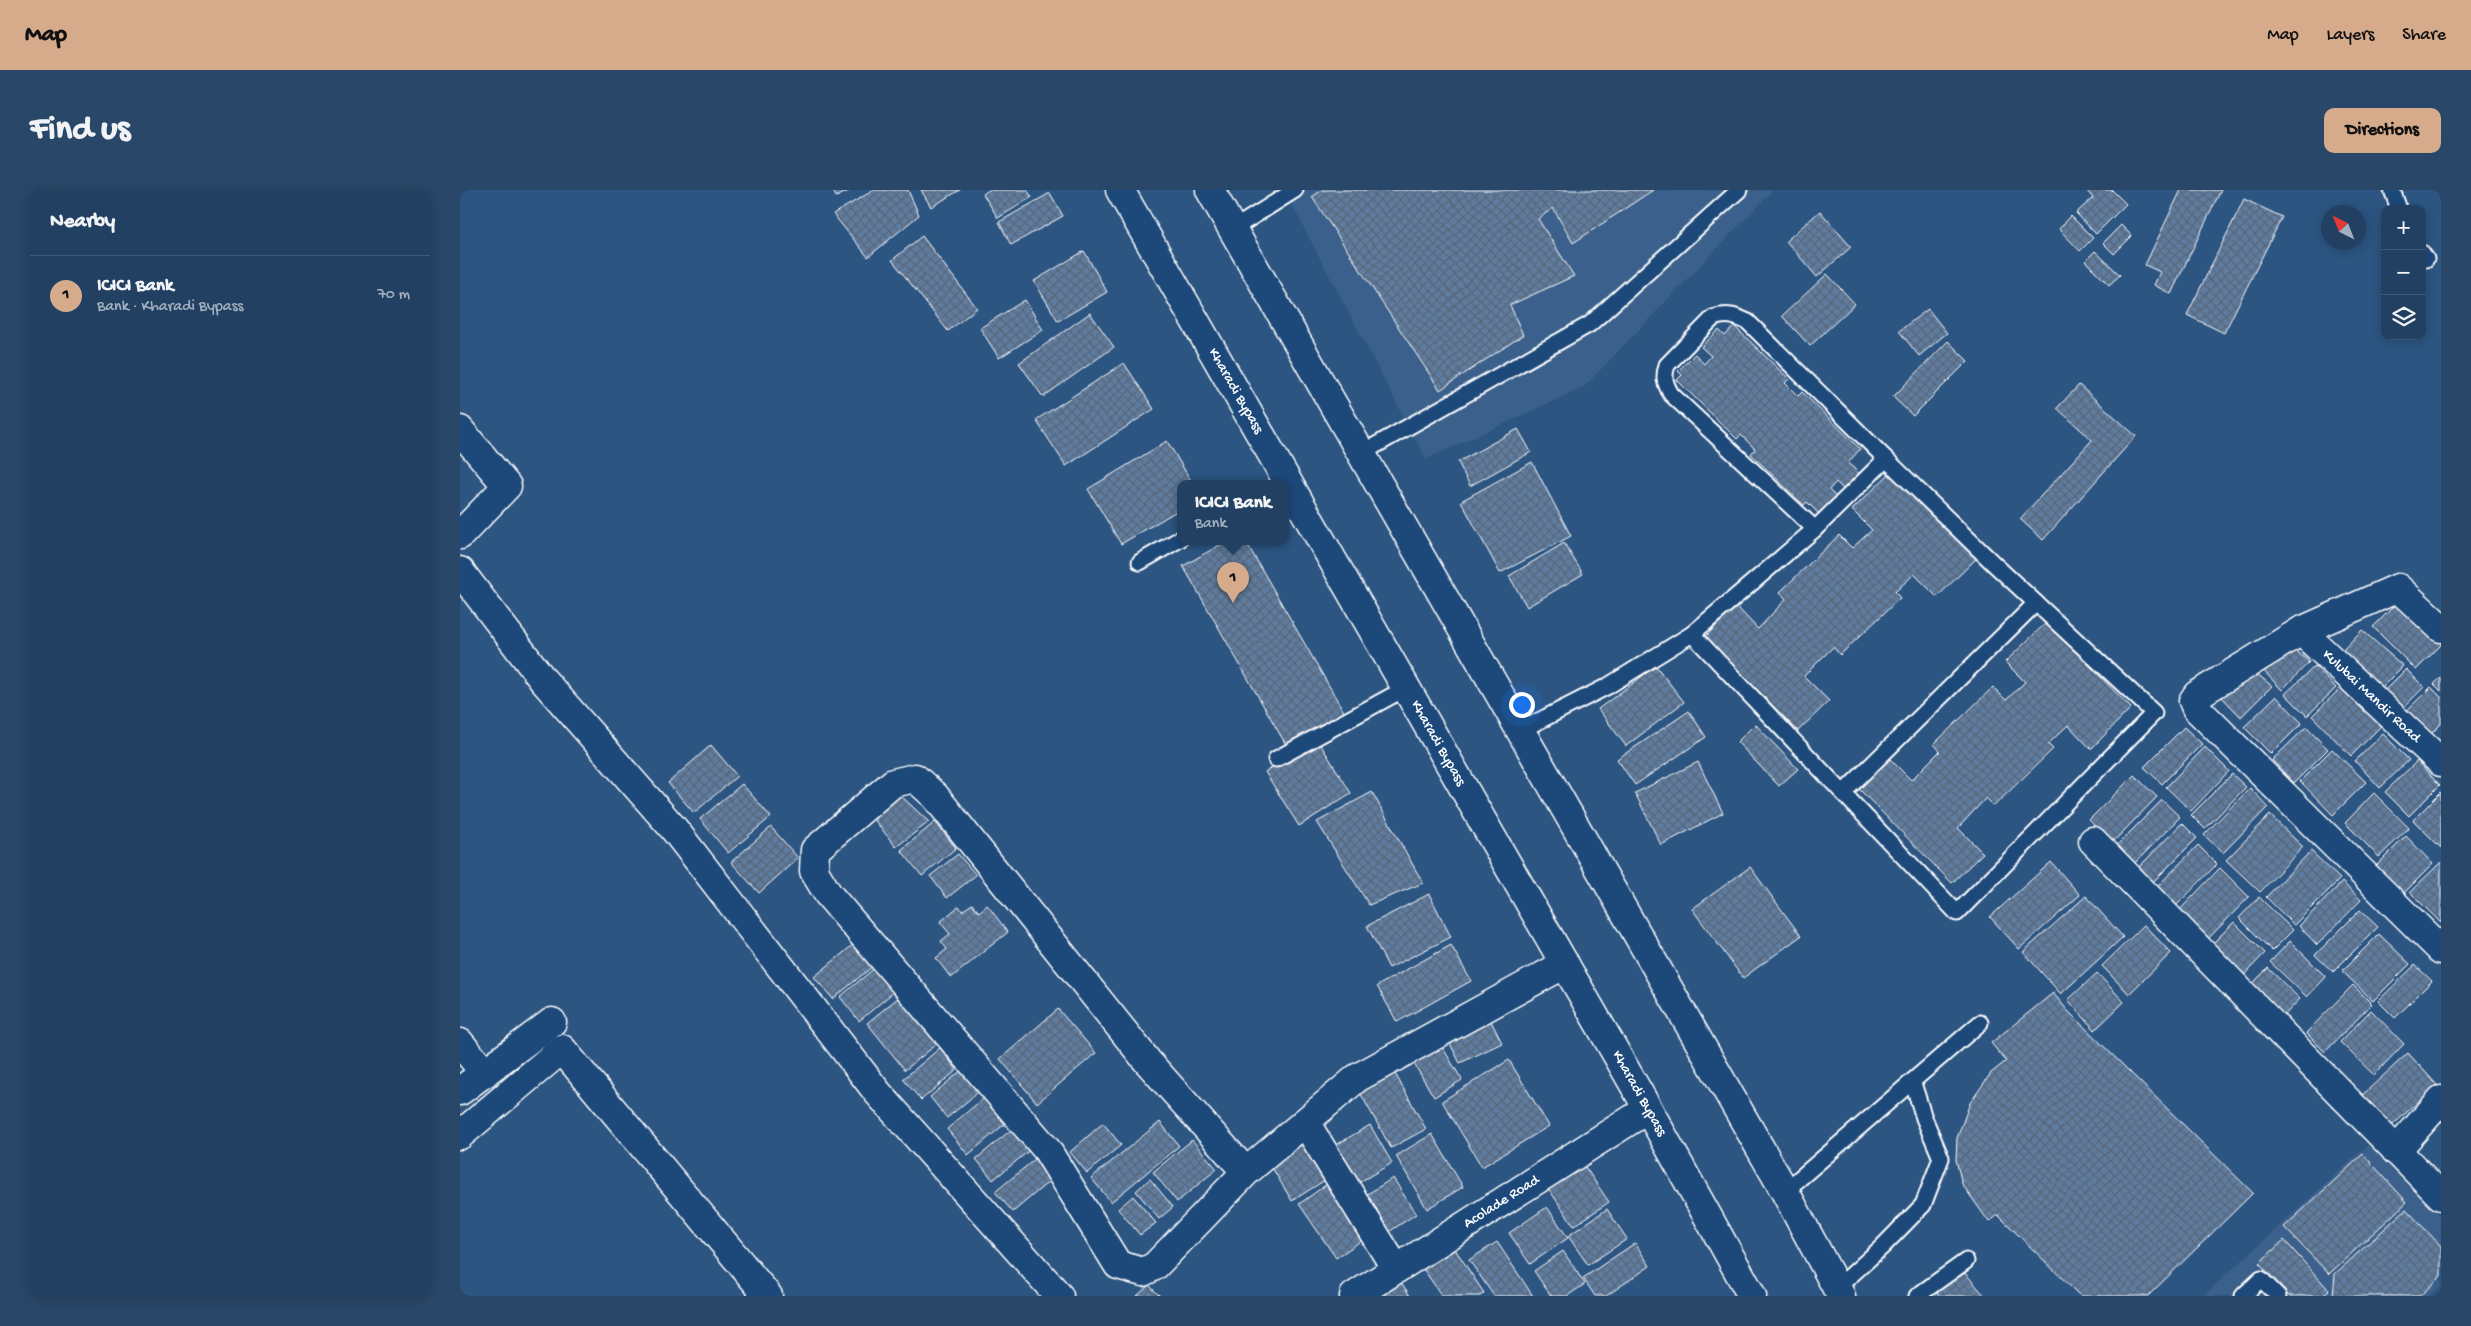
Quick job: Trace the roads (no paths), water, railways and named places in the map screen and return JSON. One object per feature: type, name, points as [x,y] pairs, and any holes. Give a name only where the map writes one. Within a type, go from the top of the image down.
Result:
[{"type":"main road","name":"Kharadi Bypass","points":[[1120,190],[1279,480]]},
{"type":"main road","points":[[1210,190],[1785,1192],[1839,1292]]},
{"type":"main road","points":[[460,430],[506,486],[460,535]]},
{"type":"main road","name":"Kharadi Bypass","points":[[1289,496],[1406,688],[1648,1109],[1752,1296]]},
{"type":"main road","points":[[460,571],[543,680],[674,829],[878,1093],[1059,1296]]},
{"type":"main road","points":[[2441,628],[2398,588],[2301,631],[2197,695],[2193,701],[2196,708],[2441,950]]},
{"type":"main road","name":"Kulubai Mandir Road","points":[[2301,631],[2441,762]]},
{"type":"main road","points":[[1246,1172],[1148,1062],[935,796],[915,778],[893,783],[814,850],[814,871],[828,894],[1047,1150],[1118,1265],[1143,1272],[1155,1266],[1246,1172],[1357,1078],[1565,964]]},
{"type":"main road","points":[[2093,841],[2441,1196]]},
{"type":"main road","points":[[460,1091],[552,1022]]},
{"type":"main road","points":[[460,1043],[485,1073]]},
{"type":"main road","points":[[460,1135],[562,1049],[768,1296]]},
{"type":"main road","points":[[2396,1151],[2441,1100]]},
{"type":"main road","name":"Acolade Road","points":[[1354,1296],[1648,1109]]},
{"type":"main road","points":[[1305,1122],[1396,1269]]},
{"type":"lane","points":[[1233,229],[1295,190]]},
{"type":"lane","points":[[1362,453],[1590,324],[1739,190]]},
{"type":"lane","points":[[2392,190],[2398,205]]},
{"type":"lane","points":[[1692,634],[1957,913],[2154,713],[1886,459],[1748,322],[1732,315],[1722,314],[1713,318],[1667,366],[1664,374],[1664,383],[1671,394],[1815,529]]},
{"type":"lane","points":[[1521,730],[1608,686],[1692,634],[1815,529],[1886,459]]},
{"type":"lane","points":[[1140,562],[1177,541]]},
{"type":"lane","points":[[1844,792],[2036,603]]},
{"type":"lane","points":[[1276,759],[1406,688]]},
{"type":"lane","points":[[1785,1192],[1980,1023]]},
{"type":"lane","points":[[1839,1292],[1923,1205],[1941,1158],[1924,1118],[1913,1083]]},
{"type":"lane","points":[[1917,1296],[1966,1261]]},
{"type":"lane","points":[[2243,1296],[2261,1279],[2278,1296]]},
{"type":"place","name":"ICICI Bank","points":[[1233,603]]}]
